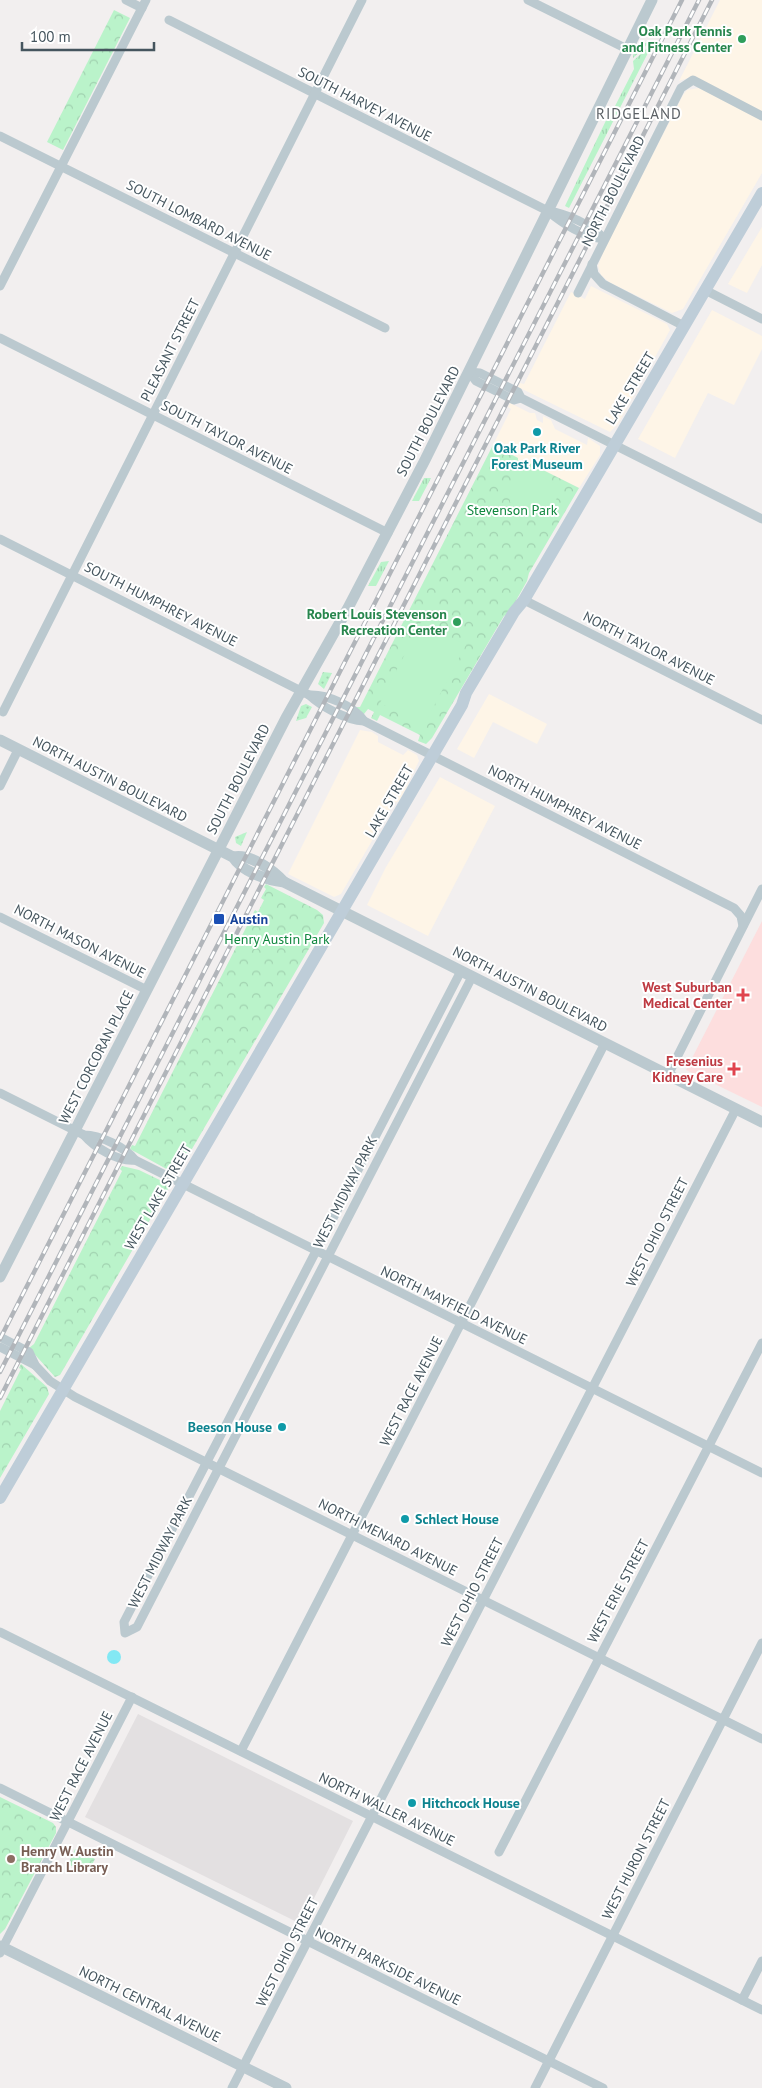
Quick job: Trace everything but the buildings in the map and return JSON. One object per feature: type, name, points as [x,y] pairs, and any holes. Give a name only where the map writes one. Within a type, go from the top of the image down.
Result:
[{"type":"main road","name":"LAKE STREET","points":[[342,912],[462,705],[474,696],[522,615],[524,600],[762,192]]},
{"type":"main road","name":"WEST LAKE STREET","points":[[0,1498],[342,912]]},
{"type":"street","points":[[0,286],[144,4],[126,0]]},
{"type":"street","name":"PLEASANT STREET","points":[[3,712],[362,0]]},
{"type":"street","points":[[528,0],[627,49]]},
{"type":"street","name":"SOUTH BOULEVARD","points":[[218,850],[305,692],[388,533],[652,0]]},
{"type":"street","name":"SOUTH HARVEY AVENUE","points":[[169,20],[548,211],[558,219],[587,234],[604,239]]},
{"type":"street","name":"NORTH BOULEVARD","points":[[578,293],[681,88],[693,80],[762,116]]},
{"type":"street","name":"SOUTH LOMBARD AVENUE","points":[[0,136],[385,328]]},
{"type":"street","points":[[592,264],[594,274],[603,284],[684,326]]},
{"type":"street","points":[[705,290],[762,319]]},
{"type":"street","name":"SOUTH TAYLOR AVENUE","points":[[0,338],[388,533]]},
{"type":"street","points":[[469,372],[480,373],[518,392],[521,398],[762,519]]},
{"type":"street","name":"SOUTH HUMPHREY AVENUE","points":[[0,539],[305,692]]},
{"type":"street","name":"NORTH TAYLOR AVENUE","points":[[524,600],[762,720]]},
{"type":"street","name":"NORTH HUMPHREY AVENUE","points":[[305,692],[316,702],[354,721],[364,721],[734,908],[741,916],[743,926]]},
{"type":"street","name":"NORTH AUSTIN BOULEVARD","points":[[0,740],[218,850],[233,857],[241,855],[274,872],[284,882],[342,912],[762,1122]]},
{"type":"street","points":[[0,786],[18,750]]},
{"type":"street","name":"WEST CORCORAN PLACE","points":[[0,1278],[79,1133],[147,990],[218,850]]},
{"type":"street","points":[[668,1075],[762,889]]},
{"type":"street","name":"NORTH MASON AVENUE","points":[[0,917],[147,990]]},
{"type":"street","name":"WEST MIDWAY PARK","points":[[461,971],[124,1622],[126,1633],[137,1627],[472,977]]},
{"type":"street","name":"WEST RACE AVENUE","points":[[241,1751],[605,1043]]},
{"type":"street","name":"NORTH MAYFIELD AVENUE","points":[[0,1093],[79,1133],[90,1142],[126,1161],[135,1160],[762,1473]]},
{"type":"street","name":"WEST OHIO STREET","points":[[232,2088],[736,1109]]},
{"type":"street","name":"NORTH MENARD AVENUE","points":[[0,1337],[29,1352],[35,1365],[50,1381],[63,1390],[762,1739]]},
{"type":"street","name":"WEST ERIE STREET","points":[[499,1852],[762,1343]]},
{"type":"street","name":"NORTH MENARD AVENUE","points":[[0,1347],[35,1365]]},
{"type":"street","points":[[151,1569],[163,1576]]},
{"type":"street","name":"NORTH WALLER AVENUE","points":[[0,1632],[762,2010]]},
{"type":"street","name":"WEST HURON STREET","points":[[535,2088],[762,1643]]},
{"type":"street","name":"WEST RACE AVENUE","points":[[1,1949],[132,1697]]},
{"type":"street","name":"NORTH PARKSIDE AVENUE","points":[[0,1788],[603,2088]]},
{"type":"street","name":"NORTH CENTRAL AVENUE","points":[[1,1949],[286,2088]]},
{"type":"street","points":[[742,2000],[762,1961]]},
{"type":"shaded area","name":"Oak Park Tennis and Fitness Center","points":[[720,0],[762,0],[762,112],[691,77],[679,81]]},
{"type":"shaded area","points":[[699,88],[762,119],[762,173],[683,309],[672,313],[609,282],[601,275],[598,266],[604,250],[683,95],[687,90]]},
{"type":"shaded area","points":[[762,227],[762,265],[747,293],[728,284]]},
{"type":"shaded area","points":[[591,286],[667,324],[670,330],[618,424],[610,432],[518,387],[520,383],[524,384],[571,292],[585,299]]},
{"type":"shaded area","points":[[712,310],[762,336],[762,349],[734,405],[708,393],[675,458],[638,439]]},
{"type":"shaded area","points":[[510,403],[530,413],[535,413],[537,420],[543,423],[543,416],[551,420],[555,429],[587,445],[588,438],[600,446],[600,455],[579,488],[523,460],[522,462],[517,460],[518,458],[493,445],[511,409],[508,407]]},
{"type":"shaded area","points":[[489,694],[547,724],[537,744],[493,722],[474,758],[457,749]]},
{"type":"shaded area","points":[[360,730],[372,732],[378,736],[378,742],[403,755],[408,750],[417,755],[419,761],[399,801],[394,803],[341,894],[334,897],[288,874]]},
{"type":"shaded area","points":[[440,777],[495,806],[428,936],[367,905],[386,867]]},
{"type":"shaded area","name":"West Suburban Medical Center","points":[[762,921],[762,1107],[686,1070]]},
{"type":"shaded area","points":[[138,1714],[353,1821],[301,1924],[85,1817]]},
{"type":"green space","points":[[114,10],[130,18],[63,150],[47,142]]},
{"type":"green space","points":[[651,41],[633,58],[634,47]]},
{"type":"green space","points":[[653,43],[569,208],[565,206],[611,110],[614,108],[634,69],[633,61]]},
{"type":"green space","name":"Stevenson Park","points":[[493,445],[518,458],[521,462],[523,460],[579,488],[529,573],[527,581],[509,613],[504,616],[432,738],[426,744],[418,741],[420,735],[380,715],[377,721],[371,718],[374,712],[368,709],[364,714],[356,710],[357,707],[360,707]]},
{"type":"green space","points":[[521,467],[560,486],[561,491],[542,524],[520,513],[510,502],[511,487]]},
{"type":"green space","points":[[424,478],[431,478],[419,501],[412,501]]},
{"type":"green space","points":[[389,561],[376,586],[368,586],[381,562]]},
{"type":"green space","points":[[421,622],[466,645],[424,725],[380,703]]},
{"type":"green space","points":[[323,672],[332,673],[324,689],[318,684]]},
{"type":"green space","points":[[306,704],[312,707],[306,718],[296,721],[301,706]]},
{"type":"green space","points":[[247,832],[241,846],[236,843],[235,837]]},
{"type":"green space","name":"Henry Austin Park","points":[[266,884],[317,910],[323,915],[324,923],[182,1166],[172,1172],[130,1149],[132,1145],[135,1146],[255,910],[258,912],[264,900],[261,898],[266,889],[264,887]]},
{"type":"green space","points":[[122,1166],[139,1170],[168,1184],[169,1187],[60,1375],[55,1377],[29,1348],[34,1344],[122,1171],[120,1169]]},
{"type":"green space","points":[[21,1364],[47,1387],[49,1394],[0,1478],[0,1411],[21,1369],[19,1368]]},
{"type":"green space","points":[[0,1797],[53,1823],[56,1827],[56,1833],[5,1929],[0,1934]]},
{"type":"green space","points":[[75,1849],[95,1859],[87,1874],[68,1864]]},
{"type":"water","points":[[114,1650],[119,1652],[121,1657],[119,1662],[114,1664],[109,1662],[107,1657],[109,1652]]},
{"type":"railway","points":[[0,1339],[682,0]]},
{"type":"railway","points":[[0,1372],[699,0]]},
{"type":"railway","points":[[0,1398],[712,0]]},
{"type":"place","name":"Oak Park Tennis and Fitness Center","points":[[742,39]]},
{"type":"place","name":"Oak Park River Forest Museum","points":[[537,432]]},
{"type":"place","name":"Robert Louis Stevenson Recreation Center","points":[[457,622]]},
{"type":"place","name":"Austin","points":[[219,919]]},
{"type":"place","name":"West Suburban Medical Center","points":[[743,995]]},
{"type":"place","name":"Fresenius Kidney Care","points":[[734,1069]]},
{"type":"place","name":"Beeson House","points":[[282,1427]]},
{"type":"place","name":"Schlect House","points":[[405,1519]]},
{"type":"place","name":"Hitchcock House","points":[[412,1803]]},
{"type":"place","name":"Henry W. Austin Branch Library","points":[[11,1859]]},
{"type":"district","name":"RIDGELAND","points":[[639,114]]}]
